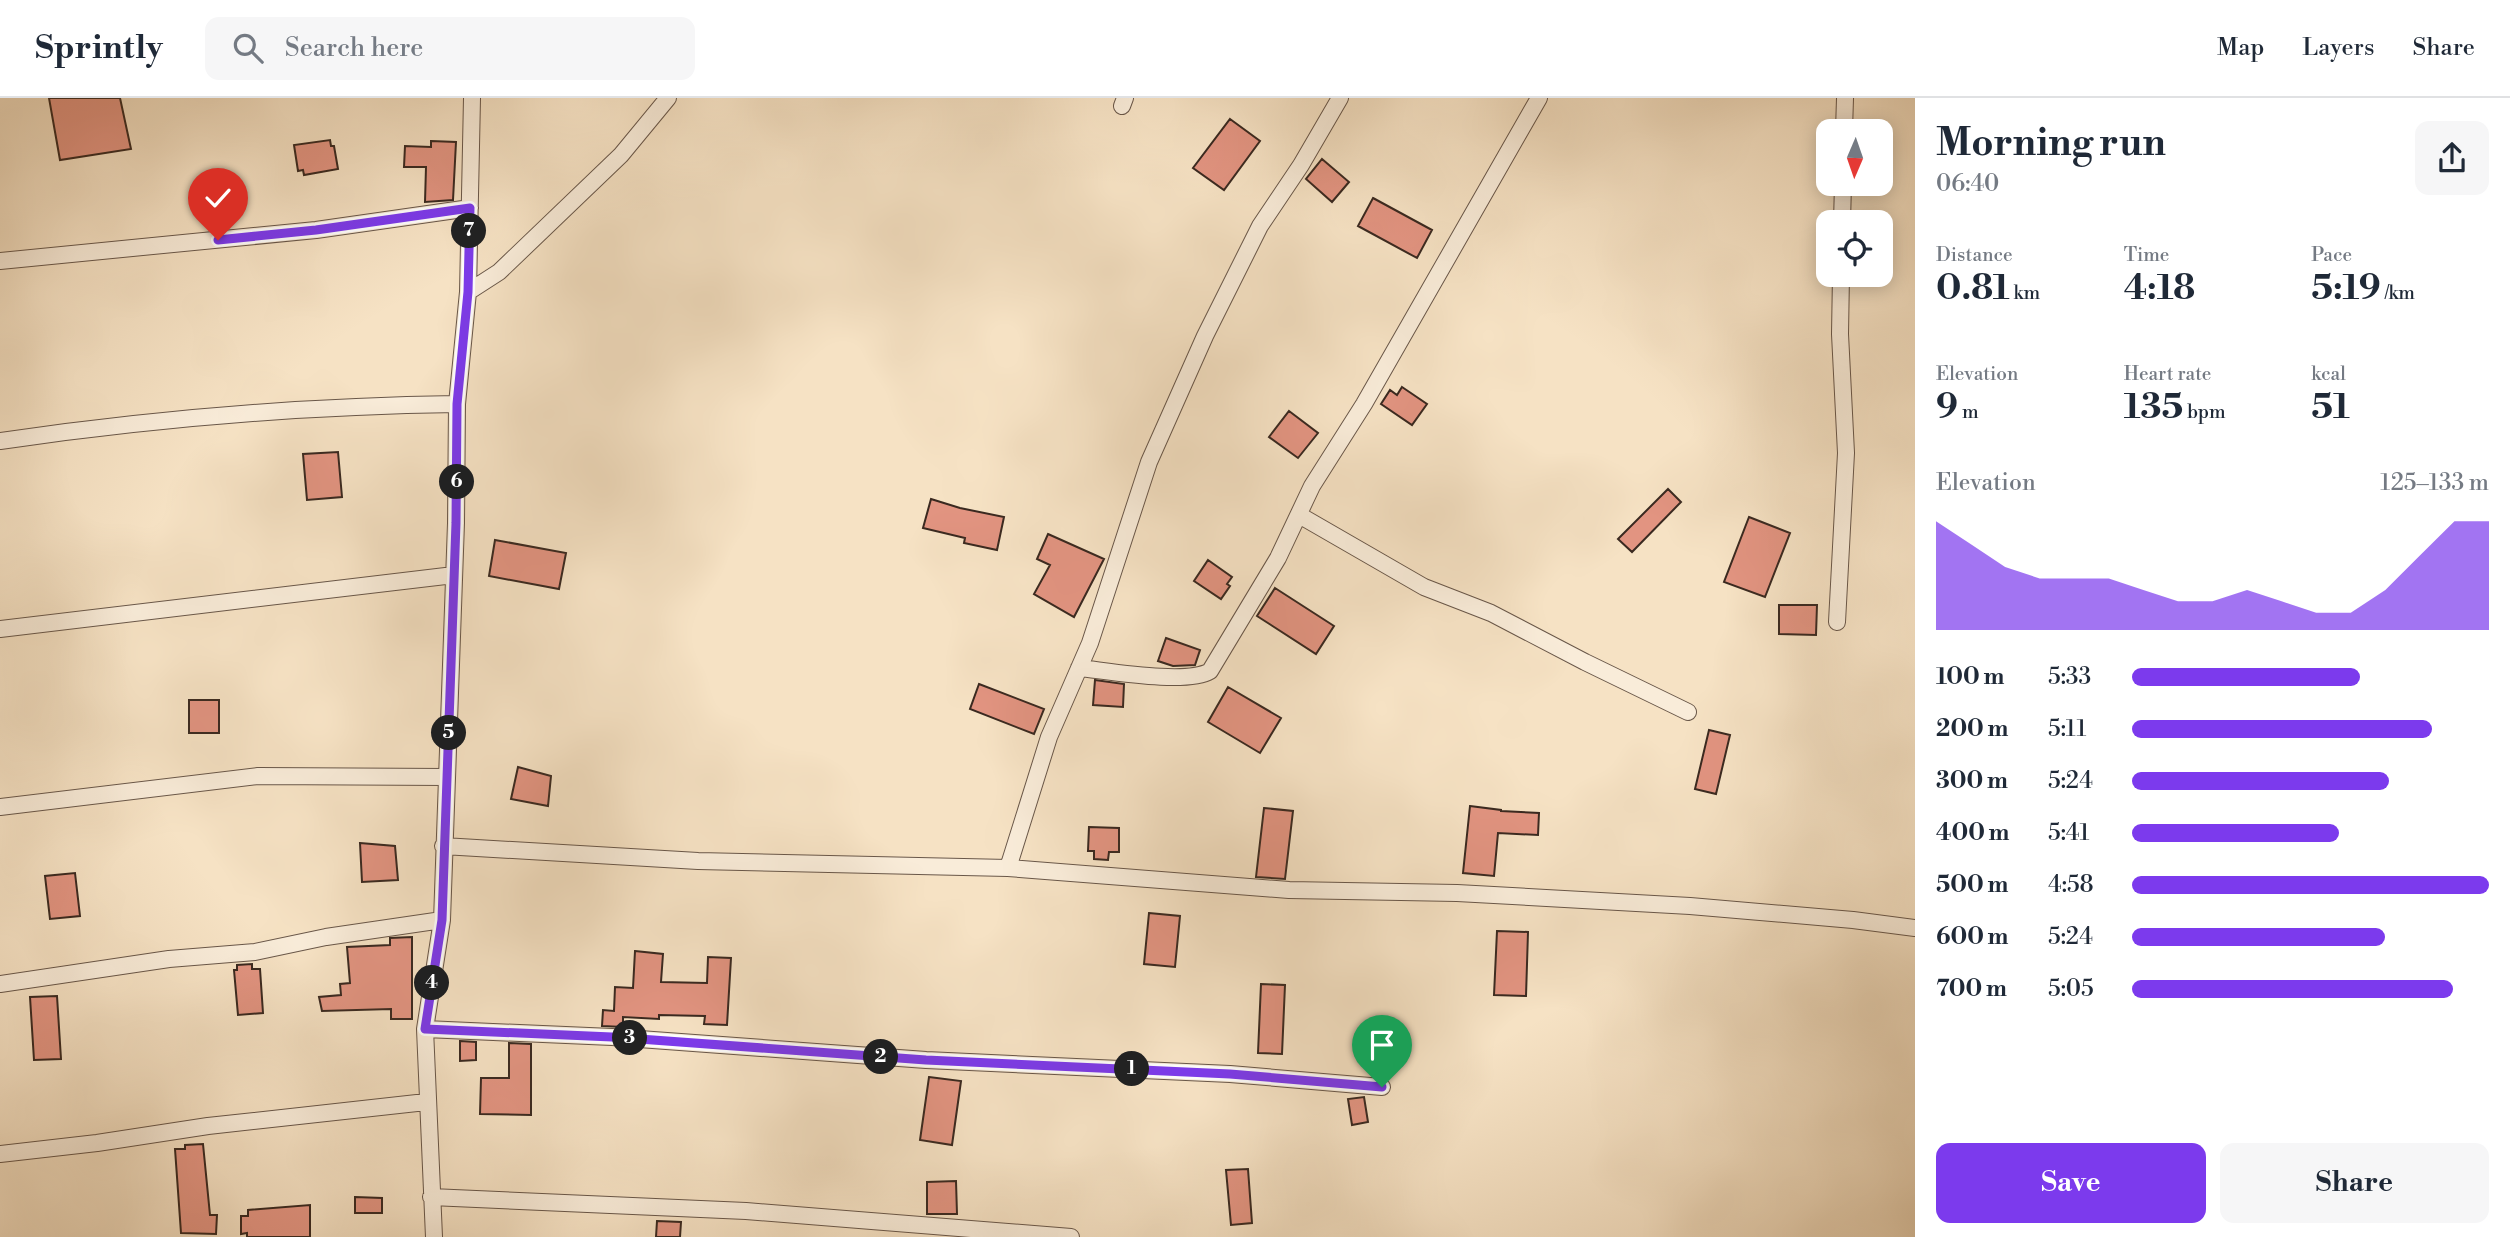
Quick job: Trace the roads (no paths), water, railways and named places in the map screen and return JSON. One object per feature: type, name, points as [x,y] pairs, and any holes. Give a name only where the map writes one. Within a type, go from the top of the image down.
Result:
[{"type":"street","points":[[434,1237],[426,1102],[425,1029],[442,920],[457,404],[468,292],[472,98]]},
{"type":"street","points":[[468,292],[499,272],[621,155],[668,98]]},
{"type":"street","points":[[1008,868],[1049,737],[1090,643],[1149,463],[1205,336],[1260,226],[1301,165],[1340,98]]},
{"type":"street","points":[[1079,668],[1179,677],[1201,676],[1210,671],[1278,558],[1312,486],[1364,404],[1539,98]]},
{"type":"street","points":[[1844,119],[1845,98]]},
{"type":"street","points":[[0,261],[316,230],[470,208]]},
{"type":"street","points":[[1837,622],[1846,453],[1840,334],[1841,287]]},
{"type":"street","points":[[0,441],[183,419],[368,405],[457,404]]},
{"type":"street","points":[[1298,515],[1423,587],[1491,613],[1688,712]]},
{"type":"street","points":[[0,629],[454,575]]},
{"type":"street","points":[[0,807],[258,776],[447,777]]},
{"type":"street","points":[[443,846],[698,861],[1008,868],[1289,890],[1457,893],[1690,906],[1853,920],[1915,929]]},
{"type":"street","points":[[0,984],[169,959],[256,952],[326,937],[442,920]]},
{"type":"street","points":[[425,1029],[612,1037],[926,1060],[1230,1074],[1382,1087]]},
{"type":"street","points":[[0,1154],[208,1126],[426,1102]]},
{"type":"street","points":[[431,1197],[746,1210],[1071,1237]]}]
